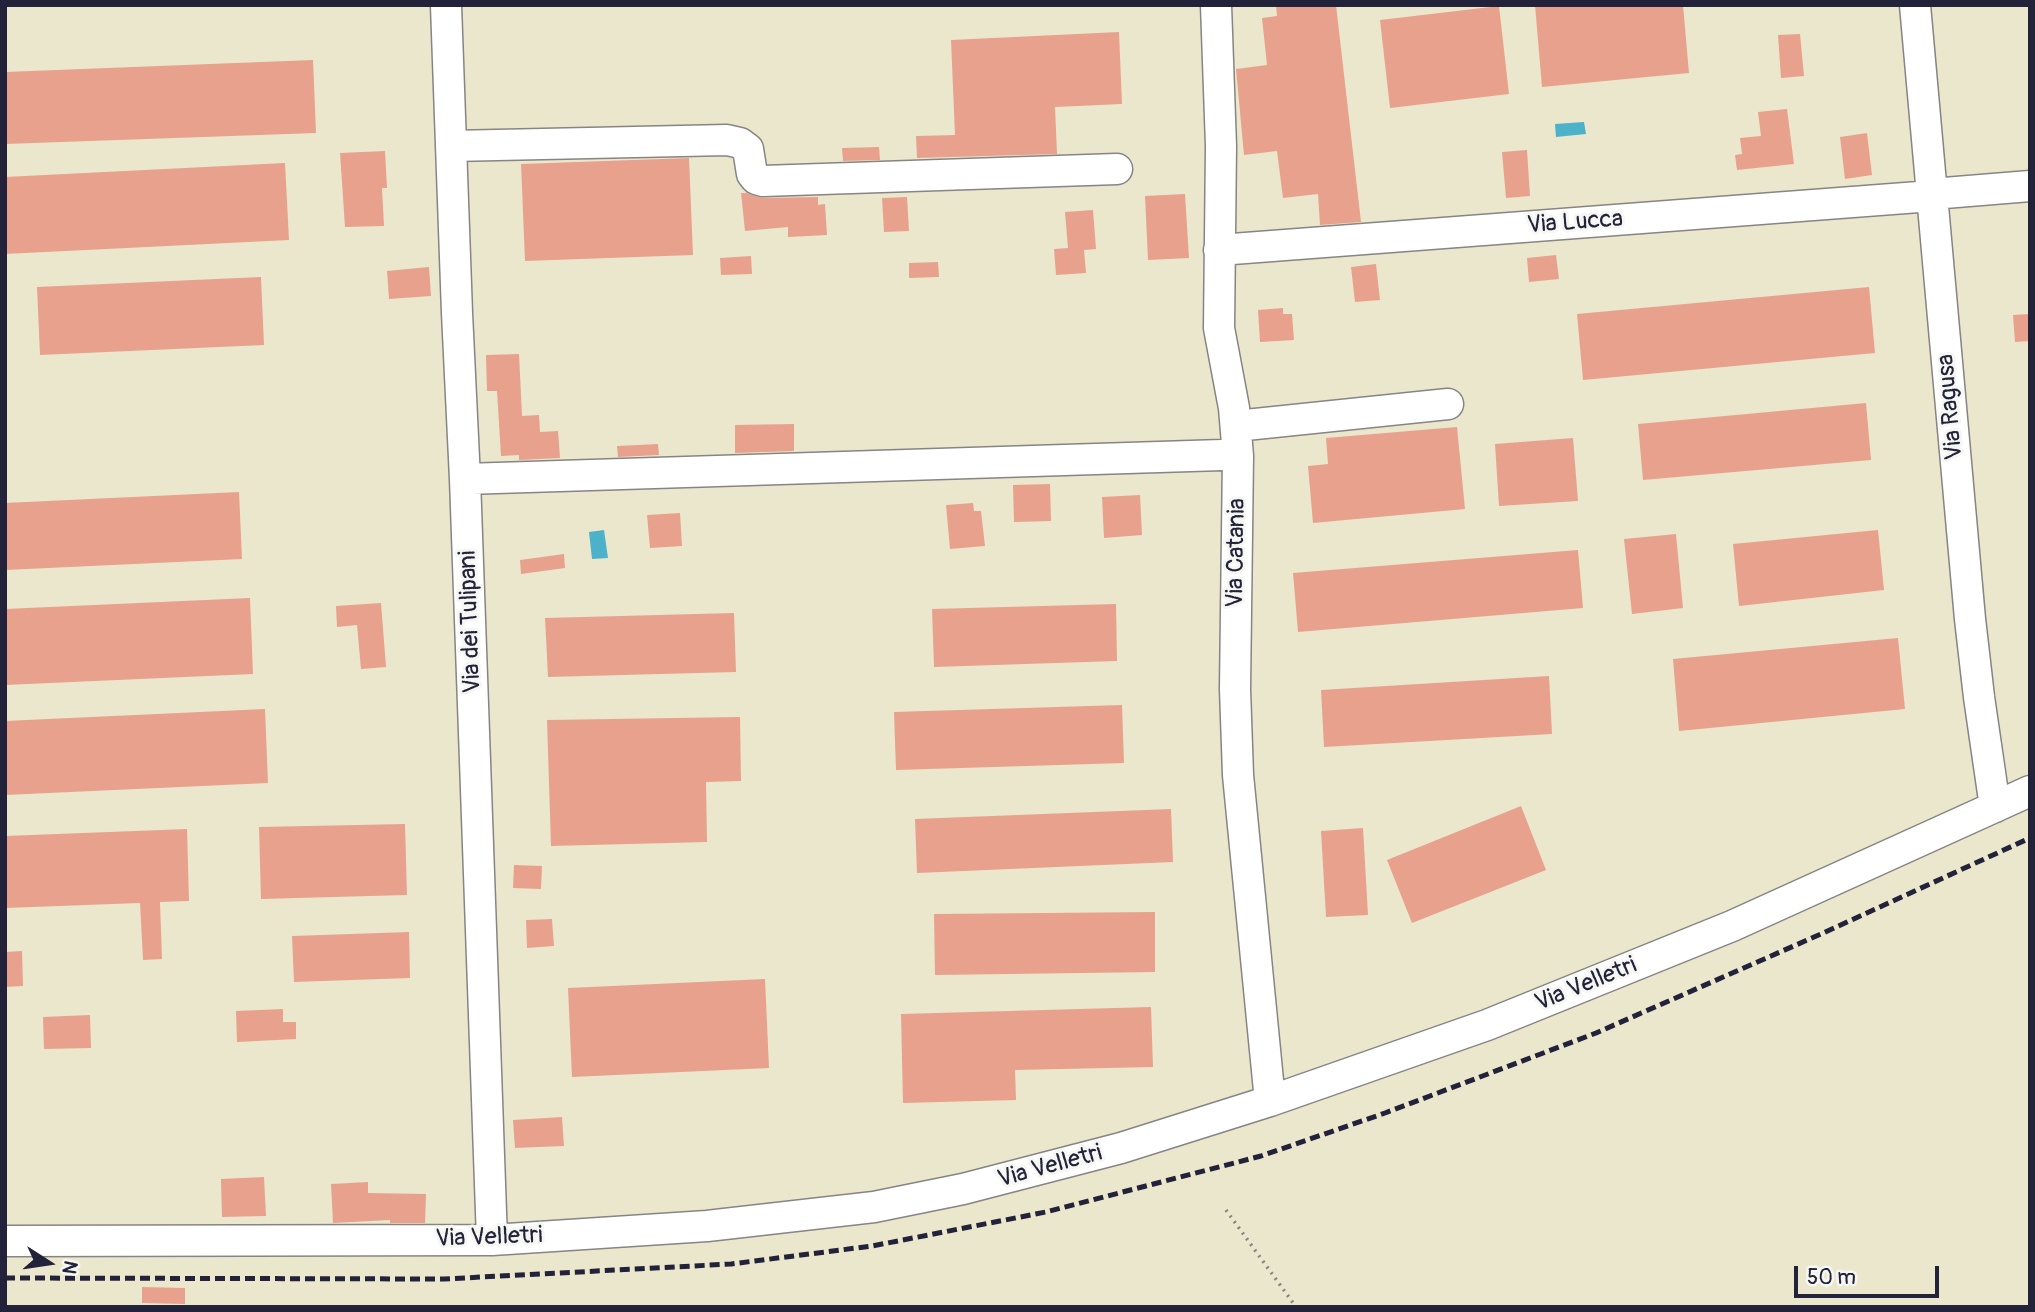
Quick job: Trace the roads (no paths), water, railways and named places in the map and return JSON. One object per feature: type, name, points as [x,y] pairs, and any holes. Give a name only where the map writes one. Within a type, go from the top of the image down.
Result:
[{"type":"street","name":"Via dei Tulipani","points":[[446,5],[451,146],[467,266],[466,479],[492,1240]]},
{"type":"street","name":"Via Catania","points":[[1216,5],[1221,146],[1220,340],[1233,396],[1238,492],[1235,565],[1238,775],[1270,1101]]},
{"type":"street","name":"Via Ragusa","points":[[1915,5],[1970,619],[1995,807]]},
{"type":"street","points":[[451,146],[727,140],[740,143],[748,149],[752,174],[763,181],[1117,169]]},
{"type":"street","name":"Via Lucca","points":[[1219,250],[2030,186]]},
{"type":"street","points":[[1236,426],[1448,404]]},
{"type":"street","points":[[466,479],[1222,456]]},
{"type":"street","name":"Via Velletri","points":[[5,1241],[492,1240],[707,1226],[916,1200],[1005,1180],[1110,1151],[1270,1101],[1487,1025],[1732,926],[2030,791]]},
{"type":"water","points":[[1584,122],[1586,134],[1556,137],[1555,124]]},
{"type":"water","points":[[604,530],[608,558],[592,559],[589,532]]},
{"type":"railway","points":[[5,1278],[444,1279],[731,1264],[872,1246],[1046,1212],[1261,1156],[1385,1113],[1596,1033],[2030,838]]}]
